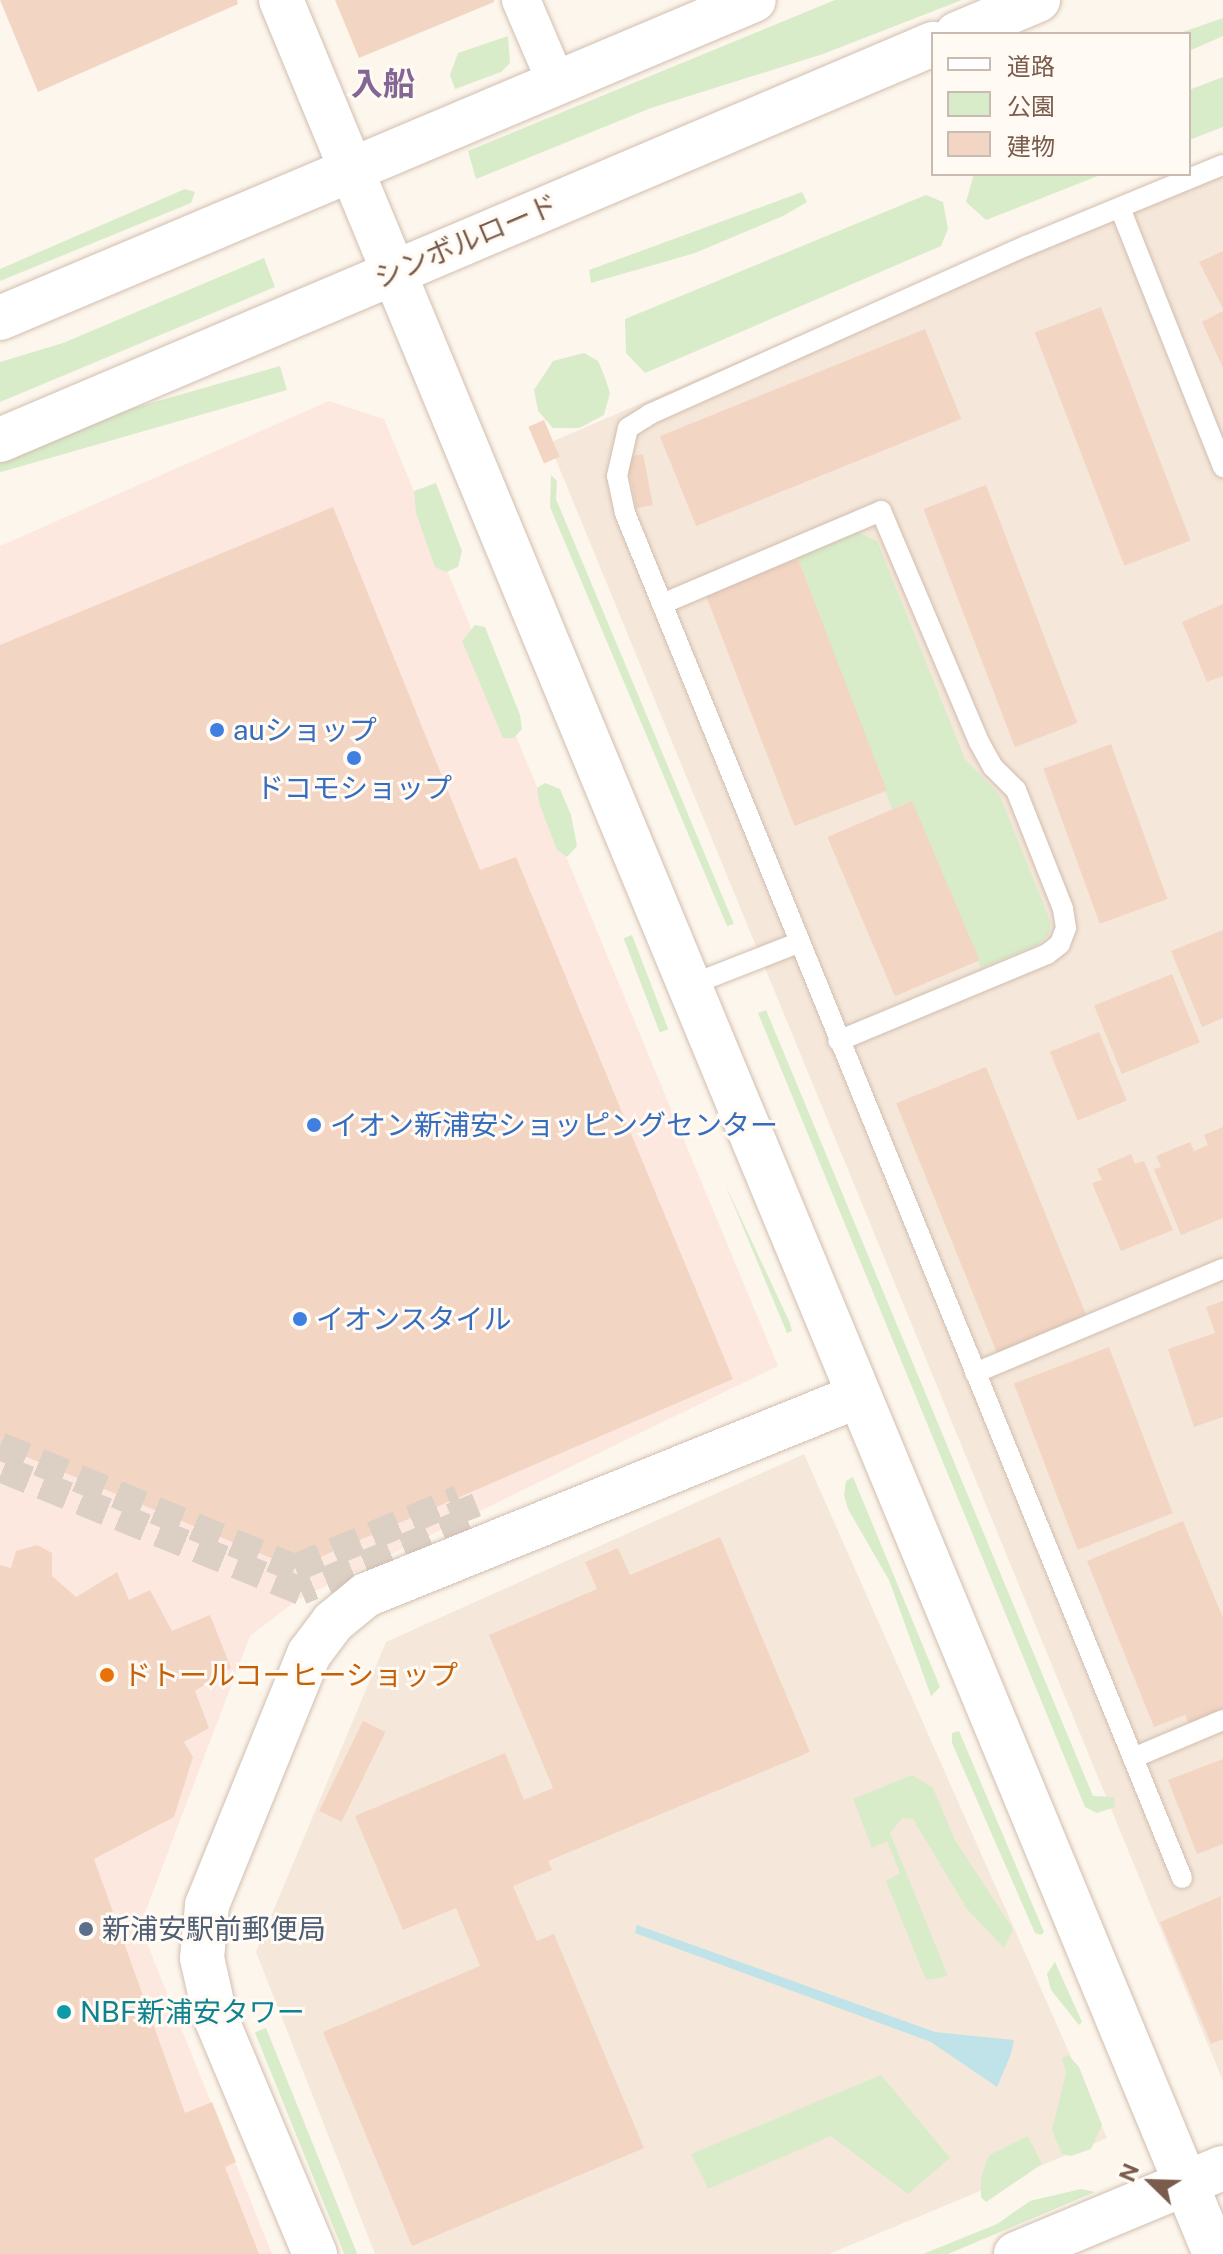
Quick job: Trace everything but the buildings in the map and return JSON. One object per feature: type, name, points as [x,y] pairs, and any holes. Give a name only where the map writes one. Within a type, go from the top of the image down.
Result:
[{"type":"street","points":[[281,0],[858,1396],[1204,2176],[1215,2254]]},
{"type":"street","points":[[521,0],[557,84]]},
{"type":"street","points":[[962,32],[1038,0]]},
{"type":"street","points":[[0,318],[557,84],[743,2]]},
{"type":"street","name":"シンボルロード","points":[[0,440],[302,316],[393,271],[931,45]]},
{"type":"street","points":[[315,2254],[215,2016],[202,1958],[207,1905],[309,1654],[333,1622],[366,1595],[858,1396]]},
{"type":"street","points":[[1016,2254],[1204,2176]]},
{"type":"lane","points":[[1182,1878],[625,513],[617,476],[628,428],[1223,165]]},
{"type":"lane","points":[[1120,208],[1223,467]]},
{"type":"lane","points":[[662,604],[881,511],[979,742],[993,767],[1016,790],[1063,909],[1066,928],[1060,944],[1047,954],[838,1041]]},
{"type":"lane","points":[[688,986],[800,942]]},
{"type":"lane","points":[[975,1373],[1223,1269]]},
{"type":"lane","points":[[1133,1758],[1223,1720]]},
{"type":"shaded area","points":[[1223,153],[1223,2081],[549,443],[1169,176],[1191,176],[1191,167]]},
{"type":"shaded area","name":"イオン新浦安ショッピングセンター","points":[[329,401],[384,419],[778,1366],[297,1600],[250,1636],[140,1926],[272,2254],[0,2254],[0,546]]},
{"type":"shaded area","points":[[804,1454],[1107,2138],[829,2254],[375,2254],[256,1952],[386,1642]]},
{"type":"green space","points":[[835,0],[962,0],[823,54],[651,108],[476,179],[468,151]]},
{"type":"green space","points":[[1223,18],[1223,36],[1191,50],[1191,32],[1183,32]]},
{"type":"green space","points":[[508,36],[510,63],[501,72],[455,89],[450,75],[458,53]]},
{"type":"green space","points":[[1223,77],[1223,127],[1191,139],[1191,89]]},
{"type":"green space","points":[[973,176],[1098,176],[986,220],[966,202]]},
{"type":"green space","points":[[185,189],[195,192],[191,203],[0,281],[0,269]]},
{"type":"green space","points":[[802,192],[807,202],[783,216],[695,253],[591,283],[589,270]]},
{"type":"green space","points":[[926,195],[943,202],[948,229],[941,246],[645,373],[626,353],[625,319]]},
{"type":"green space","points":[[264,258],[275,287],[0,402],[0,362],[63,343]]},
{"type":"green space","points":[[584,353],[598,361],[610,393],[604,415],[579,428],[553,428],[538,411],[534,390],[553,361]]},
{"type":"green space","points":[[280,366],[287,390],[0,472],[0,446]]},
{"type":"green space","points":[[551,475],[557,481],[556,499],[734,924],[727,926],[550,507]]},
{"type":"green space","points":[[436,483],[462,551],[458,567],[446,572],[435,567],[416,513],[414,491]]},
{"type":"green space","points":[[853,530],[877,541],[965,759],[1000,796],[1051,923],[1048,936],[1037,945],[981,968],[911,801],[892,809],[798,559],[797,555]]},
{"type":"green space","points":[[475,625],[485,627],[520,715],[522,729],[514,738],[503,738],[462,641]]},
{"type":"green space","points":[[545,783],[560,789],[571,815],[577,846],[567,857],[557,850],[539,803],[537,788]]},
{"type":"green space","points":[[632,935],[668,1029],[660,1033],[624,938]]},
{"type":"green space","points":[[766,1010],[1093,1796],[1114,1797],[1115,1807],[1097,1813],[1085,1807],[758,1013]]},
{"type":"green space","points":[[725,1184],[790,1323],[792,1331],[787,1333]]},
{"type":"green space","points":[[853,1477],[940,1687],[931,1696],[889,1580],[848,1509],[844,1495],[846,1481]]},
{"type":"green space","points":[[959,1731],[1044,1932],[1041,1935],[1035,1933],[952,1743],[952,1733]]},
{"type":"green space","points":[[912,1775],[933,1788],[955,1840],[1013,1929],[1004,1948],[967,1909],[913,1819],[902,1818],[890,1833],[948,1976],[926,1980],[886,1881],[900,1873],[887,1841],[872,1848],[853,1799]]},
{"type":"green space","points":[[1055,1962],[1082,2022],[1079,2025],[1051,1990],[1047,1974]]},
{"type":"green space","points":[[266,2028],[357,2254],[344,2254],[255,2032]]},
{"type":"green space","points":[[1068,2055],[1079,2067],[1102,2125],[1091,2149],[1071,2156],[1062,2154],[1052,2130],[1066,2073],[1062,2058]]},
{"type":"green space","points":[[881,2075],[950,2158],[908,2194],[831,2136],[708,2189],[691,2154]]},
{"type":"green space","points":[[1028,2136],[1042,2164],[986,2202],[981,2197],[981,2177],[989,2155]]},
{"type":"green space","points":[[1081,2189],[1095,2192],[948,2254],[923,2254],[997,2224],[1030,2201]]},
{"type":"water","points":[[637,1925],[935,2032],[1014,2040],[1011,2054],[997,2087],[931,2042],[635,1933]]},
{"type":"tunnel","points":[[0,1446],[295,1568],[459,1499],[468,1521],[301,1591],[0,1468]]},
{"type":"place","name":"auショップ","points":[[217,730]]},
{"type":"place","name":"ドコモショップ","points":[[354,758]]},
{"type":"place","name":"イオン新浦安ショッピングセンター","points":[[314,1125]]},
{"type":"place","name":"イオンスタイル","points":[[300,1319]]},
{"type":"place","name":"ドトールコーヒーショップ","points":[[107,1675]]},
{"type":"place","name":"新浦安駅前郵便局","points":[[86,1929]]},
{"type":"place","name":"NBF新浦安タワー","points":[[64,2012]]},
{"type":"district","name":"入船","points":[[383,84]]}]
